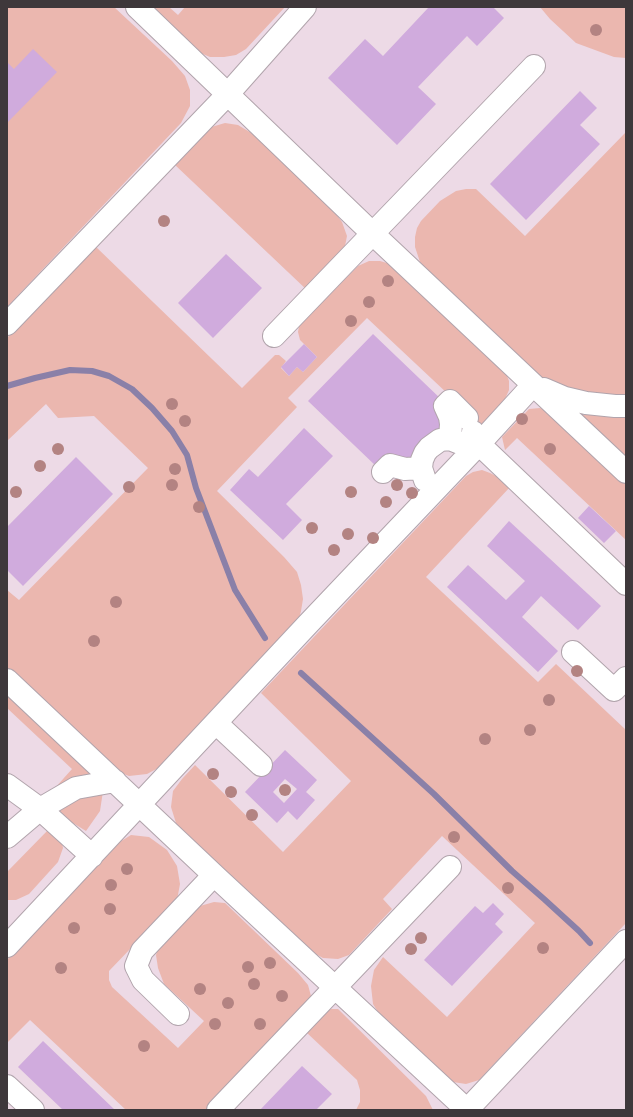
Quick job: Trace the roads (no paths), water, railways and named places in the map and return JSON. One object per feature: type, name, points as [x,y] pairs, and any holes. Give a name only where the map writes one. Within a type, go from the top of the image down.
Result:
[{"type":"lane","points":[[137,7],[372,233],[626,472]]},
{"type":"lane","points":[[7,324],[227,95],[305,7]]},
{"type":"lane","points":[[274,336],[534,66]]},
{"type":"lane","points":[[533,385],[565,398],[586,403],[626,406]]},
{"type":"lane","points":[[7,946],[216,723],[463,442],[533,385]]},
{"type":"lane","points":[[467,418],[450,401],[445,406],[450,417],[451,424],[463,442],[626,584]]},
{"type":"lane","points":[[383,472],[390,465],[404,469],[421,478],[431,450],[463,442]]},
{"type":"lane","points":[[573,652],[614,690],[626,678]]},
{"type":"lane","points":[[7,680],[467,1110],[626,941]]},
{"type":"lane","points":[[216,723],[261,765]]},
{"type":"lane","points":[[7,837],[40,809],[76,788],[115,782]]},
{"type":"lane","points":[[7,785],[40,809],[92,856]]},
{"type":"lane","points":[[218,1110],[450,867]]},
{"type":"lane","points":[[178,1014],[143,980],[136,966],[142,951],[214,874]]},
{"type":"lane","points":[[7,1086],[33,1110]]},
{"type":"waterway","points":[[7,386],[70,370],[92,371],[109,376],[132,389],[152,408],[172,431],[187,455],[196,488],[235,590],[265,638]]},
{"type":"waterway","points":[[301,673],[434,794],[512,871],[579,931],[590,943]]}]
